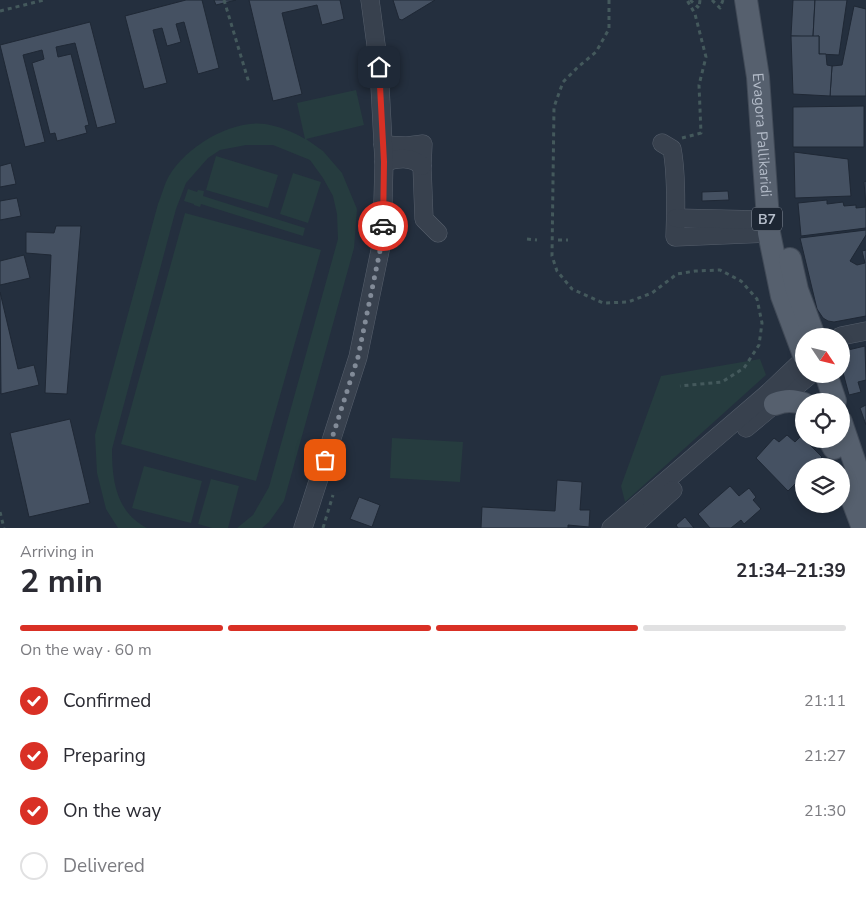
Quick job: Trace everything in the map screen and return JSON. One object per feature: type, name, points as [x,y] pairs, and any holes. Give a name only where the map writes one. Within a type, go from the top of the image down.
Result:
[{"type":"main road","name":"Evagora Pallikaridi","points":[[746,0],[758,77],[768,226],[782,296],[795,332]]},
{"type":"main road","name":"Evagora Pallikaridi","points":[[761,0],[769,38],[774,138],[783,225],[797,290],[811,328]]},
{"type":"main road","points":[[775,404],[784,401],[795,401]]},
{"type":"main road","points":[[850,448],[866,496]]},
{"type":"main road","points":[[835,452],[861,527]]},
{"type":"street","points":[[303,528],[360,348],[382,241],[384,153],[379,67],[370,0]]},
{"type":"street","points":[[384,153],[406,146],[423,144],[424,219],[438,233]]},
{"type":"street","points":[[667,146],[674,162],[676,218],[674,237],[768,226]]},
{"type":"street","points":[[384,153],[416,161],[422,166]]},
{"type":"street","points":[[676,218],[768,226]]},
{"type":"street","points":[[850,334],[866,330]]},
{"type":"street","points":[[611,528],[766,394],[795,366]]},
{"type":"street","points":[[631,528],[706,460],[800,383]]},
{"type":"path","points":[[0,11],[44,0]]},
{"type":"path","points":[[224,0],[249,83]]},
{"type":"path","points":[[609,0],[609,29],[596,52],[563,82],[554,107],[552,256],[557,271],[572,288],[604,302],[628,302],[652,293],[677,274],[695,271],[720,270],[741,281],[757,300],[762,323],[759,345],[744,368],[722,382],[680,386]]},
{"type":"path","points":[[688,0],[699,8],[700,0]]},
{"type":"path","points":[[667,146],[683,138],[701,133],[699,85],[706,57],[695,14],[688,0]]},
{"type":"path","points":[[712,0],[720,8],[723,0]]},
{"type":"path","points":[[527,239],[537,240]]},
{"type":"path","points":[[558,240],[568,240]]},
{"type":"path","points":[[0,512],[4,528]]},
{"type":"green space","points":[[356,90],[364,125],[306,139],[323,151],[342,173],[357,209],[354,248],[284,501],[269,522],[262,528],[237,528],[253,515],[269,487],[338,239],[337,214],[333,196],[310,160],[273,145],[246,145],[220,150],[208,158],[186,183],[176,209],[112,449],[113,473],[118,495],[128,513],[147,528],[118,528],[106,509],[97,473],[95,435],[158,204],[166,182],[182,159],[194,148],[208,139],[237,126],[265,124],[286,130],[305,139],[297,103]]},
{"type":"green space","points":[[216,156],[278,175],[268,208],[206,190]]},
{"type":"green space","points":[[293,173],[321,182],[308,223],[280,214]]},
{"type":"green space","points":[[188,189],[197,192],[198,190],[204,191],[203,196],[305,228],[303,236],[201,204],[200,207],[184,201]]},
{"type":"green space","points":[[185,213],[321,250],[256,481],[121,444]]},
{"type":"green space","points":[[760,359],[766,375],[625,502],[621,486],[661,376]]},
{"type":"green space","points":[[392,438],[463,442],[460,482],[390,478]]},
{"type":"green space","points":[[144,466],[202,481],[191,523],[132,508]]},
{"type":"green space","points":[[211,479],[239,486],[228,528],[212,528],[198,524]]},
{"type":"building","points":[[186,0],[202,0],[219,68],[198,74],[184,22],[176,24],[181,42],[167,46],[162,28],[153,30],[167,83],[144,89],[125,16]]},
{"type":"building","points":[[214,0],[236,0],[216,5]]},
{"type":"building","points":[[249,0],[340,0],[344,19],[322,25],[317,5],[282,13],[302,94],[273,101]]},
{"type":"building","points":[[393,0],[435,0],[402,20],[399,19]]},
{"type":"building","points":[[793,0],[815,0],[813,37],[791,36]]},
{"type":"building","points":[[815,0],[847,0],[839,55],[819,54],[819,36],[813,37]]},
{"type":"building","points":[[854,6],[866,9],[866,96],[830,96],[832,66],[842,65]]},
{"type":"building","points":[[90,22],[116,123],[97,128],[75,43],[56,47],[58,57],[71,54],[89,125],[85,126],[87,133],[57,141],[55,133],[50,134],[32,63],[44,59],[42,50],[23,55],[45,142],[25,147],[0,45]]},
{"type":"building","points":[[791,36],[819,36],[819,54],[826,54],[827,65],[832,66],[830,96],[793,94]]},
{"type":"building","points":[[864,106],[864,147],[793,147],[793,107]]},
{"type":"building","points":[[794,152],[848,159],[851,196],[795,198]]},
{"type":"building","points":[[11,163],[16,184],[0,187],[0,166]]},
{"type":"building","points":[[866,181],[866,206],[864,182]]},
{"type":"building","points":[[728,191],[729,200],[702,201],[702,192]]},
{"type":"building","points":[[17,198],[21,216],[0,220],[0,201]]},
{"type":"building","points":[[827,200],[827,204],[843,202],[844,206],[856,205],[856,208],[866,207],[866,228],[801,236],[798,203]]},
{"type":"building","points":[[56,226],[81,226],[67,394],[45,393],[51,255],[26,253],[26,232],[54,233]]},
{"type":"building","points":[[866,230],[866,235],[850,261],[857,265],[865,263],[862,251],[866,250],[866,316],[834,322],[828,321],[823,318],[817,309],[800,238]]},
{"type":"building","points":[[24,255],[30,278],[0,285],[0,261]]},
{"type":"building","points":[[0,292],[18,369],[34,365],[39,385],[1,394]]},
{"type":"building","points":[[865,346],[866,380],[858,382],[861,392],[850,395],[846,383],[850,383],[850,350]]},
{"type":"building","points":[[866,405],[866,425],[860,408]]},
{"type":"building","points":[[70,419],[90,503],[29,517],[10,433]]},
{"type":"building","points":[[787,435],[795,442],[795,448],[813,448],[822,457],[795,458],[795,484],[788,491],[756,458],[774,438],[779,442]]},
{"type":"building","points":[[557,480],[582,482],[580,510],[590,510],[589,527],[568,525],[568,528],[481,528],[482,507],[555,511]]},
{"type":"building","points":[[730,486],[739,496],[749,488],[756,497],[753,500],[761,509],[744,524],[741,520],[731,528],[710,528],[698,514]]},
{"type":"building","points":[[359,497],[380,505],[372,527],[350,519]]},
{"type":"building","points":[[685,517],[694,528],[678,528],[676,525]]},
{"type":"way so far","points":[[325,460],[358,357],[371,301],[383,226]]},
{"type":"route","points":[[379,67],[384,162],[383,226]]}]
